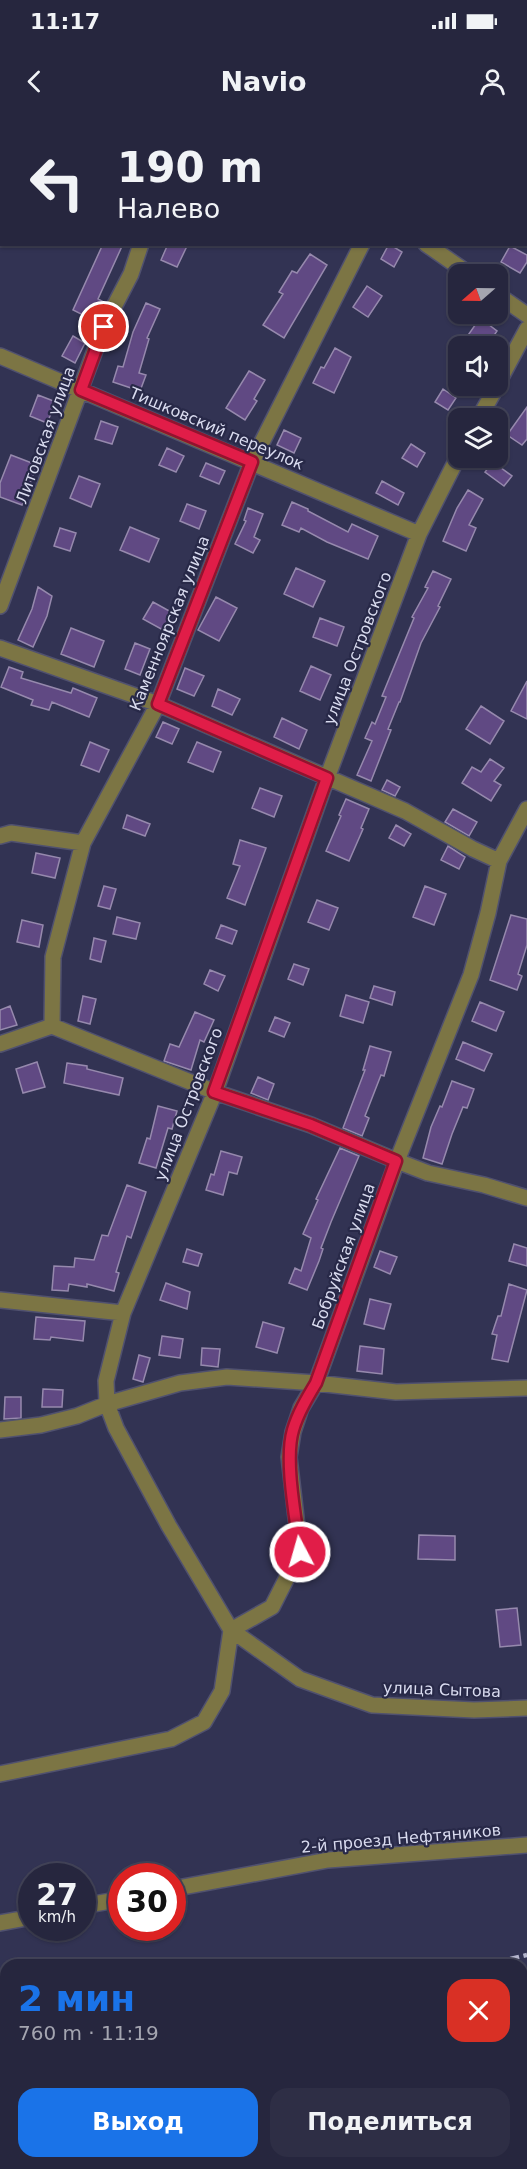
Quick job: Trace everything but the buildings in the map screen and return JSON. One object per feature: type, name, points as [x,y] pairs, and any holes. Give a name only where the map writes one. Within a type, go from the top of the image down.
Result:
[{"type":"street","name":"Литовская улица","points":[[0,606],[104,327],[131,274],[140,246]]},
{"type":"street","name":"Каменноярская улица","points":[[52,1026],[53,957],[82,843],[158,704],[252,462],[361,246]]},
{"type":"street","points":[[429,246],[455,264]]},
{"type":"street","points":[[508,302],[527,315]]},
{"type":"street","points":[[508,364],[527,329]]},
{"type":"street","name":"Тишковский переулок","points":[[0,356],[419,534]]},
{"type":"street","name":"улица Островского","points":[[231,1630],[169,1526],[116,1428],[107,1404],[106,1382],[123,1313],[214,1092],[327,778],[419,534],[452,468]]},
{"type":"street","points":[[0,648],[158,704],[405,812],[499,861]]},
{"type":"street","name":"Бобруйская улица","points":[[231,1630],[272,1607],[300,1552],[290,1457],[292,1432],[301,1408],[316,1383],[396,1161],[471,975],[499,861],[527,809]]},
{"type":"street","points":[[0,836],[11,832],[82,843]]},
{"type":"street","points":[[0,1044],[52,1026],[214,1092],[311,1125],[428,1173],[484,1185],[527,1198]]},
{"type":"street","points":[[0,1300],[123,1313]]},
{"type":"street","points":[[0,1431],[41,1425],[77,1416],[107,1404],[180,1383],[227,1377],[316,1383],[396,1392],[527,1388]]},
{"type":"street","points":[[0,1776],[171,1738],[204,1722],[222,1691],[231,1630]]},
{"type":"street","name":"улица Сытова","points":[[231,1630],[300,1679],[372,1705],[474,1710],[527,1708]]},
{"type":"street","name":"2-й проезд Нефтяников","points":[[186,1886],[328,1860],[527,1845]]},
{"type":"street","points":[[0,1923],[18,1920]]},
{"type":"railway","points":[[510,1959],[527,1955]]},
{"type":"route","points":[[104,327],[81,390],[252,462],[158,704],[327,778],[214,1092],[311,1125],[396,1161],[316,1383],[301,1408],[292,1432],[290,1457],[300,1552]]}]
